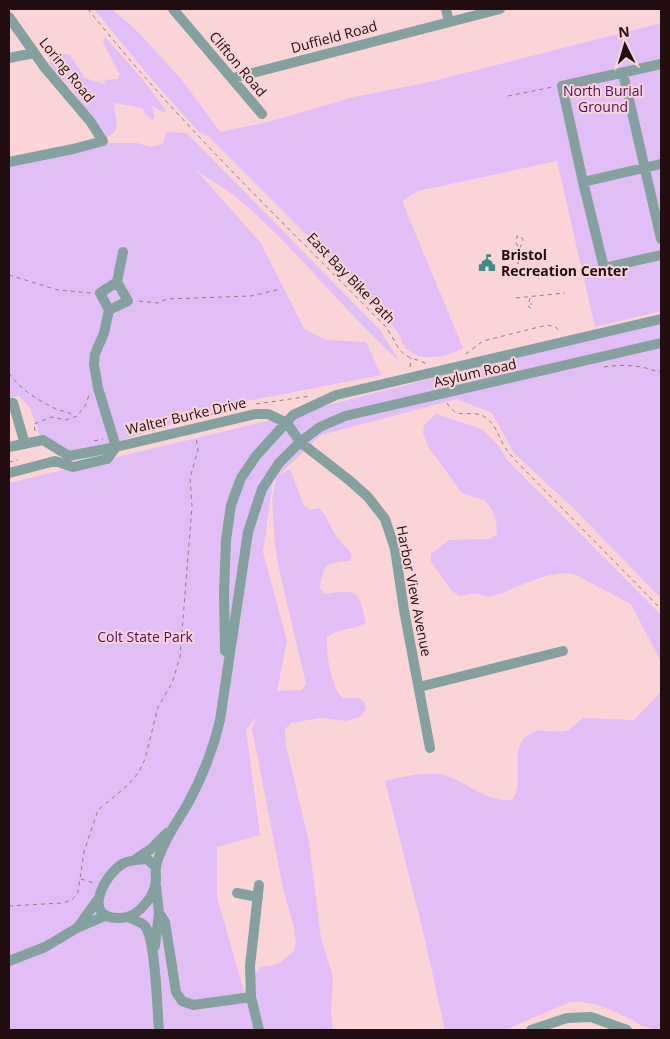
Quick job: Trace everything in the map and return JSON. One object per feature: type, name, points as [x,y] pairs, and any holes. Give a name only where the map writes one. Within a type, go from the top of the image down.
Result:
[{"type":"street","name":"Clifton Road","points":[[173,9],[262,114]]},
{"type":"street","points":[[446,9],[449,22]]},
{"type":"street","name":"Duffield Road","points":[[233,78],[500,9]]},
{"type":"street","name":"Loring Road","points":[[9,17],[45,68],[90,122],[103,141],[9,162]]},
{"type":"street","points":[[9,58],[34,53]]},
{"type":"street","points":[[661,64],[562,86],[604,268],[661,254]]},
{"type":"street","points":[[623,73],[661,240]]},
{"type":"street","points":[[584,182],[661,164]]},
{"type":"street","points":[[109,310],[128,301],[118,282],[123,252]]},
{"type":"street","points":[[9,447],[43,440],[69,456],[116,447],[98,388],[94,364],[95,354],[104,334],[109,310],[100,293],[118,282]]},
{"type":"street","name":"Asylum Road","points":[[287,422],[293,415],[307,407],[336,395],[661,319]]},
{"type":"street","name":"Asylum Road","points":[[300,442],[320,427],[345,416],[661,343]]},
{"type":"street","points":[[9,403],[13,403],[25,444]]},
{"type":"street","name":"Walter Burke Drive","points":[[9,473],[54,461],[73,467],[107,459],[116,447],[262,413],[287,422]]},
{"type":"street","points":[[224,690],[226,668],[224,569],[231,505],[242,478],[251,463],[287,422]]},
{"type":"street","name":"Harbor View Avenue","points":[[287,422],[300,442],[368,497],[385,519],[394,549],[430,748]]},
{"type":"street","points":[[153,957],[159,914],[156,868],[165,843],[187,805],[212,753],[220,720],[253,513],[262,489],[270,475],[284,457],[300,442]]},
{"type":"street","points":[[419,687],[563,651]]},
{"type":"street","points":[[134,860],[151,849],[173,828]]},
{"type":"street","points":[[105,916],[99,907],[99,898],[103,885],[117,868],[134,860],[147,859],[156,868]]},
{"type":"street","points":[[9,961],[45,947],[77,928],[105,916],[114,918],[133,916],[146,903],[156,882]]},
{"type":"street","points":[[259,1030],[251,998],[250,966],[260,885]]},
{"type":"street","points":[[237,893],[258,897]]},
{"type":"street","points":[[77,928],[99,898]]},
{"type":"street","points":[[159,914],[165,922],[176,992],[182,1001],[193,1005],[251,998]]},
{"type":"street","points":[[128,917],[146,927],[150,936],[159,1030]]},
{"type":"street","points":[[531,1030],[567,1018],[591,1017],[627,1030]]},
{"type":"path","name":"East Bay Bike Path","points":[[88,9],[126,56],[181,118],[380,321],[392,335],[400,350],[411,358],[427,364],[433,373]]},
{"type":"path","points":[[508,96],[562,86]]},
{"type":"path","points":[[518,264],[520,248],[526,253],[529,261]]},
{"type":"path","points":[[9,276],[58,290],[100,293]]},
{"type":"path","points":[[128,301],[158,303],[167,300],[251,296],[281,289]]},
{"type":"path","points":[[516,298],[565,293]]},
{"type":"path","points":[[530,297],[530,304]]},
{"type":"path","points":[[410,368],[411,358]]},
{"type":"path","points":[[9,374],[15,383],[36,399],[58,410],[68,412],[72,418]]},
{"type":"path","points":[[37,436],[34,424],[52,417],[66,420],[77,416],[85,406],[88,395],[98,388]]},
{"type":"path","points":[[442,394],[451,409],[457,413],[476,413],[494,425],[503,445],[514,459],[661,609]]},
{"type":"path","points":[[249,405],[258,403]]},
{"type":"path","points":[[9,906],[62,903],[72,900],[78,892],[86,845],[98,810],[128,785],[139,772],[145,759],[158,707],[172,683],[180,657],[192,506],[190,478],[198,450],[195,418],[212,414]]},
{"type":"path","points":[[94,441],[113,436]]},
{"type":"path","points":[[80,879],[103,885]]},
{"type":"green space","name":"North Burial Ground","points":[[94,9],[112,9],[138,32],[182,80],[220,132],[268,122],[354,97],[425,83],[661,23],[661,311],[595,327],[557,161],[418,191],[402,201],[463,348],[450,354],[434,357],[418,356],[412,353],[405,347],[389,321],[330,258],[208,136],[199,132],[153,81]]},
{"type":"green space","points":[[105,37],[140,76],[165,109],[165,113],[152,106],[155,118],[152,120],[142,108],[115,103],[117,126],[115,131],[106,138],[67,82],[60,78],[50,65],[49,57],[54,51],[70,55],[85,78],[104,84],[105,80],[117,79],[120,75],[103,42]]},
{"type":"green space","points":[[166,132],[187,133],[380,330],[400,362],[360,323],[264,222],[232,194],[196,170],[260,242],[305,330],[326,340],[366,342],[381,375],[247,401],[122,440],[70,452],[40,436],[30,408],[19,396],[9,398],[9,166],[103,143],[137,143],[151,147],[163,144]]},
{"type":"green space","name":"Colt State Park","points":[[661,319],[661,598],[571,506],[514,453],[492,413],[457,399],[321,435],[277,477],[290,469],[304,506],[311,510],[319,508],[336,536],[352,554],[350,561],[336,562],[327,566],[324,570],[320,588],[325,594],[351,592],[355,594],[361,604],[366,623],[336,632],[327,637],[328,660],[338,692],[342,698],[357,698],[364,701],[366,709],[361,716],[346,721],[321,718],[291,723],[285,729],[286,745],[309,842],[321,938],[333,977],[331,1009],[333,1030],[9,1030],[9,483],[267,421]],"holes":[[[276,478],[272,501],[275,545],[306,684],[302,690],[277,691],[287,641],[263,552],[273,481]],[[256,717],[252,729],[284,893],[294,928],[296,943],[294,951],[282,961],[275,965],[260,967],[244,991],[217,897],[217,847],[260,835],[246,730]]]},
{"type":"green space","points":[[436,414],[482,429],[499,446],[507,460],[661,615],[661,662],[631,604],[574,574],[565,573],[545,576],[489,597],[475,593],[460,596],[453,592],[431,562],[431,554],[449,540],[489,539],[497,535],[496,520],[490,506],[484,500],[462,493],[429,448],[423,433],[424,425]]},
{"type":"green space","points":[[661,692],[661,1030],[644,1026],[600,1006],[585,1002],[570,1002],[505,1030],[445,1030],[423,931],[385,781],[416,775],[441,774],[494,798],[512,800],[518,783],[518,755],[520,747],[524,739],[531,733],[535,731],[561,732],[572,728],[583,718],[634,720]]},
{"type":"place","name":"Bristol Recreation Center","points":[[487,263]]}]
